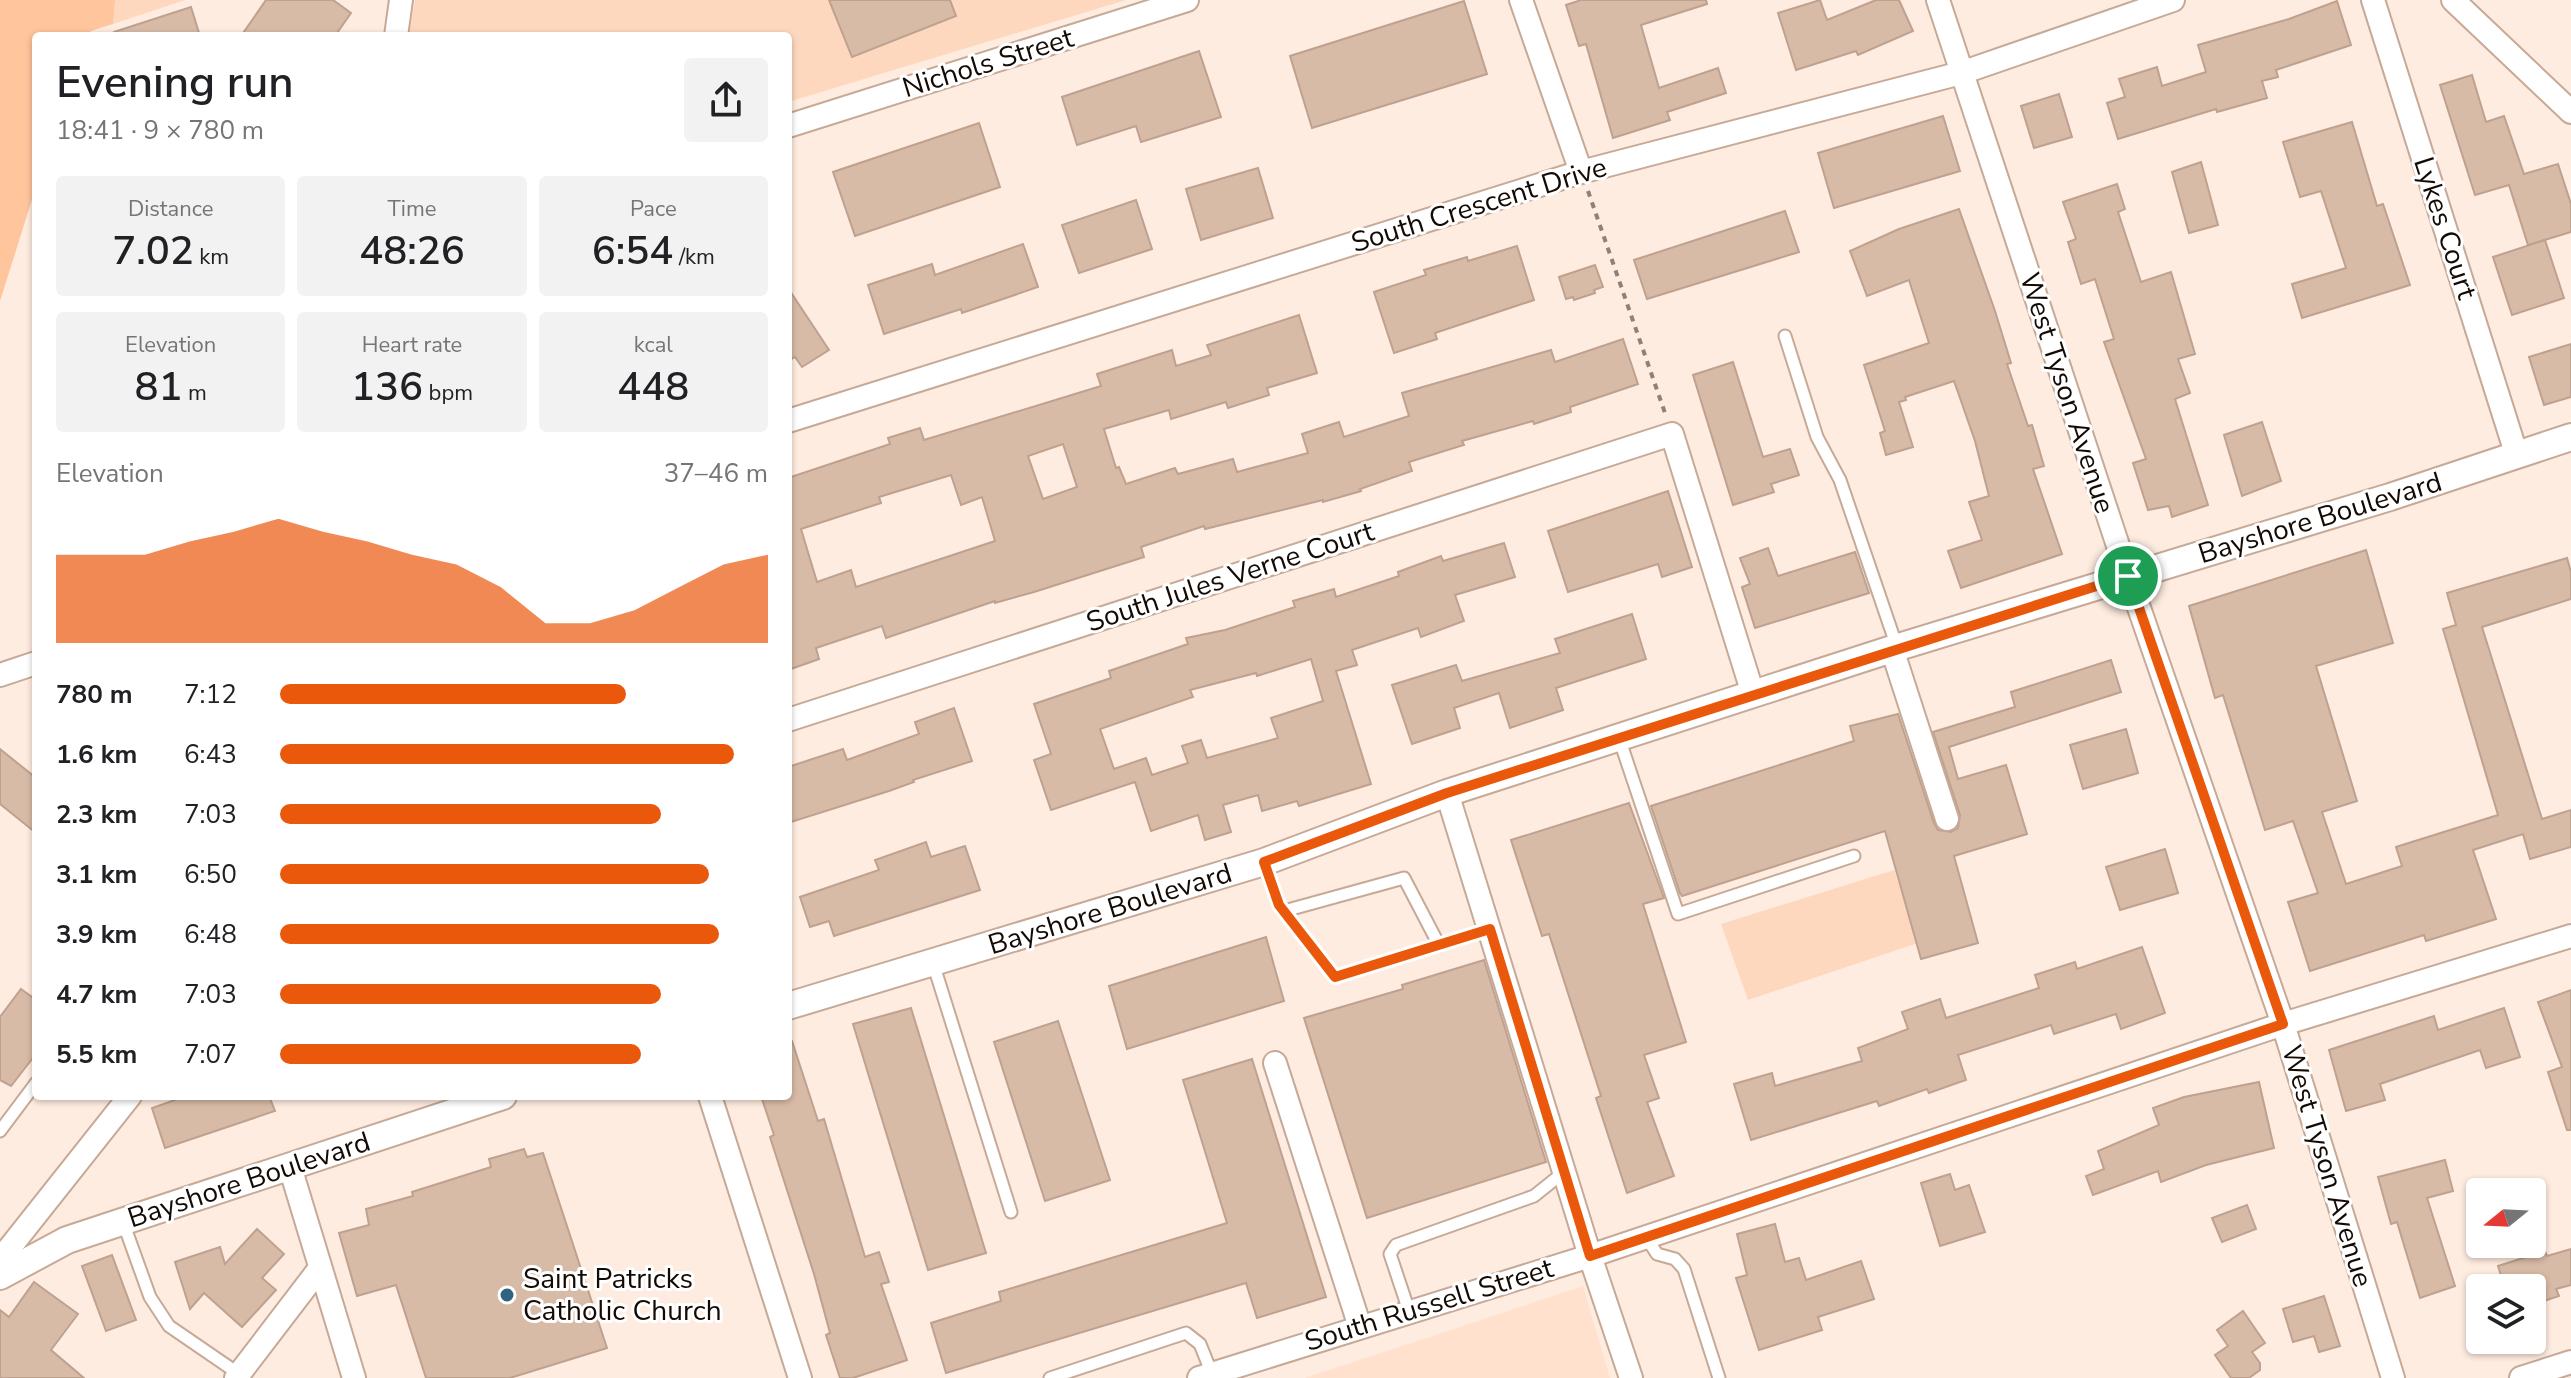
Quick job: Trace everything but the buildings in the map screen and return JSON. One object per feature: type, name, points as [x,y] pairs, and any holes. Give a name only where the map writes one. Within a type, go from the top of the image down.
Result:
[{"type":"street","points":[[397,32],[401,0]]},
{"type":"street","name":"Nichols Street","points":[[792,125],[1187,0]]},
{"type":"street","points":[[1521,0],[1581,172]]},
{"type":"street","name":"West Tyson Avenue","points":[[1938,0],[2128,576],[2283,1024],[2393,1378]]},
{"type":"street","name":"South Crescent Drive","points":[[792,420],[1581,172],[1961,73],[2173,0]]},
{"type":"street","name":"Lykes Court","points":[[2373,0],[2517,456]]},
{"type":"street","points":[[2453,0],[2571,112]]},
{"type":"street","points":[[1672,434],[1753,694]]},
{"type":"street","name":"South Jules Verne Court","points":[[792,719],[1672,434]]},
{"type":"street","name":"Bayshore Boulevard","points":[[792,1005],[1264,862],[1447,793],[1619,737],[2571,437]]},
{"type":"street","points":[[1894,648],[1947,819]]},
{"type":"street","points":[[0,675],[32,664]]},
{"type":"street","points":[[1447,793],[1590,1256],[1631,1378]]},
{"type":"street","name":"South Russell Street","points":[[1206,1376],[1590,1256],[2283,1024],[2571,936]]},
{"type":"street","points":[[1275,1063],[1360,1327]]},
{"type":"street","points":[[0,1260],[127,1100]]},
{"type":"street","name":"Bayshore Boulevard","points":[[0,1276],[67,1240],[125,1227],[290,1167],[491,1100]]},
{"type":"street","points":[[711,1100],[800,1378]]},
{"type":"street","points":[[290,1167],[354,1378]]},
{"type":"street","points":[[238,1376],[320,1268]]},
{"type":"street","points":[[2521,1378],[2571,1362]]},
{"type":"lane","points":[[1785,336],[1817,437],[1840,480],[1894,648]]},
{"type":"lane","points":[[1619,737],[1678,914],[1854,856]]},
{"type":"lane","points":[[1264,862],[1284,911],[1335,977],[1490,929]]},
{"type":"lane","points":[[1284,911],[1404,878],[1439,945]]},
{"type":"lane","points":[[933,962],[1011,1212]]},
{"type":"lane","points":[[0,1131],[32,1088]]},
{"type":"lane","points":[[1409,1311],[1390,1254],[1396,1245],[1534,1196],[1564,1172]]},
{"type":"lane","points":[[125,1227],[150,1297],[169,1326],[238,1376]]},
{"type":"lane","points":[[1646,1237],[1657,1254],[1675,1259],[1684,1269],[1719,1378]]},
{"type":"lane","points":[[1050,1378],[1186,1333],[1200,1344],[1206,1376]]},
{"type":"path","points":[[1581,172],[1672,434]]},
{"type":"shaded area","points":[[0,0],[115,0],[113,24],[90,32],[32,32],[32,200],[0,301]]},
{"type":"shaded area","points":[[115,0],[185,0],[113,24]]},
{"type":"shaded area","points":[[415,0],[1126,0],[792,101],[792,32],[410,32]]},
{"type":"shaded area","points":[[1894,870],[1918,943],[1748,1000],[1721,924]]},
{"type":"shaded area","points":[[1583,1286],[1610,1378],[1304,1378],[1445,1332]]},
{"type":"place","name":"Saint Patricks Catholic Church","points":[[507,1295]]},
{"type":"route","points":[[2128,576],[2283,1024],[1590,1256],[1490,929],[1335,977],[1279,905],[1264,862],[1447,793],[2128,576]]}]
